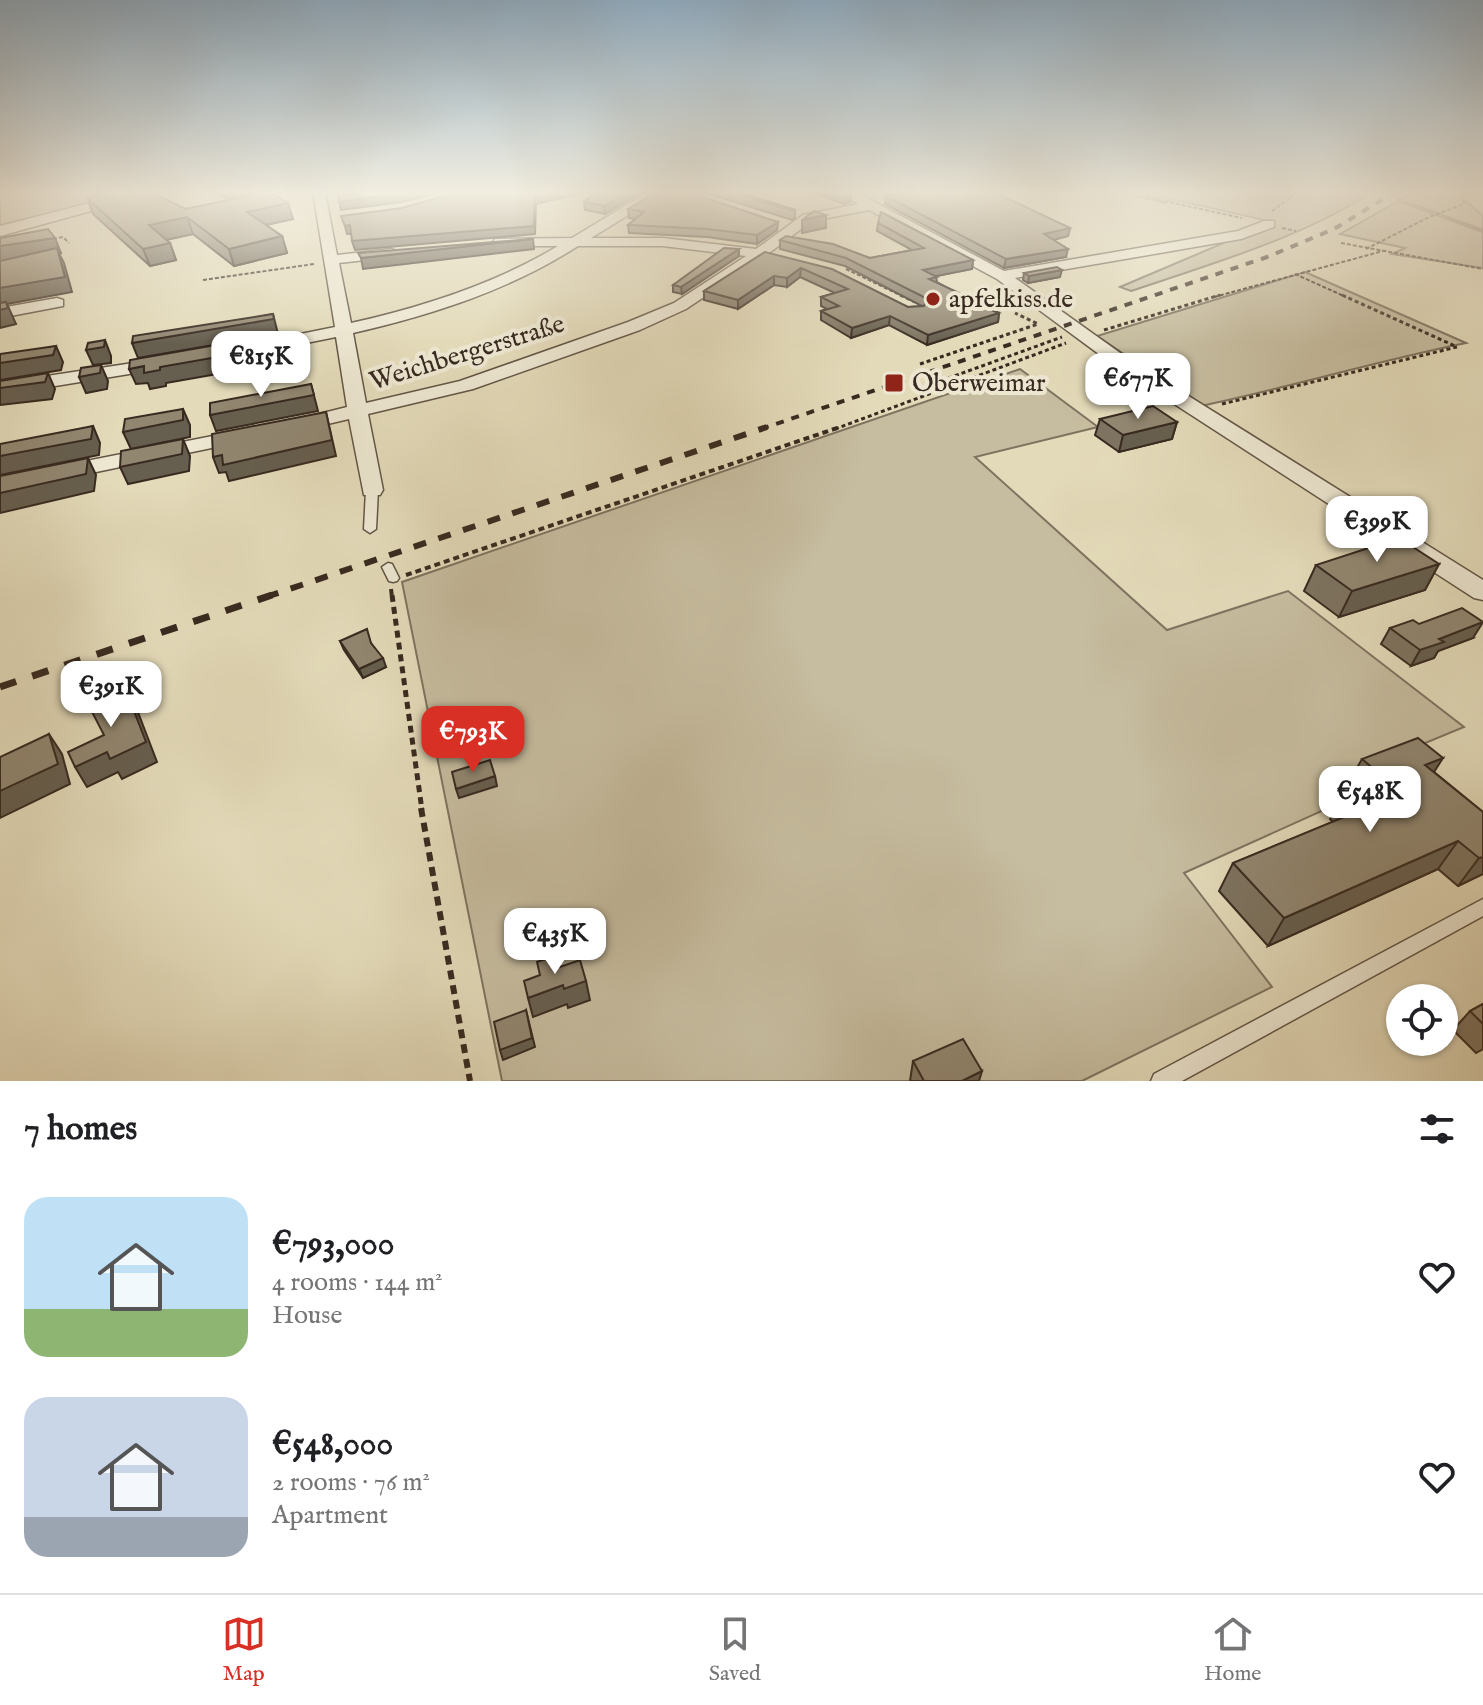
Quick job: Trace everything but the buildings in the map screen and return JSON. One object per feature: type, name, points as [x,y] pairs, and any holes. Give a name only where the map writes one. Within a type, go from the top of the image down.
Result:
[{"type":"street","points":[[326,242],[322,262],[344,328],[372,490]]},
{"type":"street","points":[[484,243],[502,242]]},
{"type":"street","points":[[233,352],[407,313],[495,284],[575,242]]},
{"type":"street","points":[[667,242],[782,258]]},
{"type":"street","name":"Weichbergerstraße","points":[[285,427],[466,385],[634,326],[680,306],[759,253],[769,242]]},
{"type":"street","points":[[944,242],[1002,276],[1195,410],[1483,592]]},
{"type":"street","points":[[1002,276],[1198,242]]},
{"type":"street","points":[[322,262],[408,251]]},
{"type":"street","points":[[0,313],[57,303]]},
{"type":"street","points":[[0,389],[176,362]]},
{"type":"street","points":[[0,485],[256,433]]},
{"type":"lane","points":[[979,311],[1030,296]]},
{"type":"lane","points":[[370,529],[372,490]]},
{"type":"lane","points":[[1161,1081],[1483,907]]},
{"type":"path","points":[[1366,249],[1380,242]]},
{"type":"path","points":[[1341,243],[1483,269]]},
{"type":"path","points":[[942,377],[946,379],[1082,333],[1293,273],[1383,251]]},
{"type":"path","points":[[203,280],[322,262]]},
{"type":"path","points":[[846,269],[915,302]]},
{"type":"path","points":[[1195,410],[1345,377],[1457,347],[1293,273]]},
{"type":"path","points":[[920,364],[1038,324],[998,305]]},
{"type":"path","points":[[470,1081],[412,756],[390,595],[390,572],[418,572],[810,438],[1082,333]]},
{"type":"shaded area","points":[[1225,242],[1269,242],[1131,291],[1120,287]]},
{"type":"shaded area","points":[[1379,242],[1483,242],[1483,268],[1392,254],[1405,248]]},
{"type":"shaded area","points":[[1305,272],[1466,343],[1201,406],[1097,336]]},
{"type":"shaded area","points":[[1020,369],[1098,427],[975,457],[1167,630],[1288,591],[1464,727],[1326,784],[1346,800],[1184,873],[1272,987],[1082,1081],[502,1081],[402,582]]},
{"type":"railway","points":[[761,429],[1267,257],[1302,242]]},
{"type":"railway","points":[[266,597],[767,427]]},
{"type":"railway","points":[[0,687],[272,595]]},
{"type":"place","name":"apfelkiss.de","points":[[933,299]]},
{"type":"place","name":"Oberweimar","points":[[894,383]]}]
